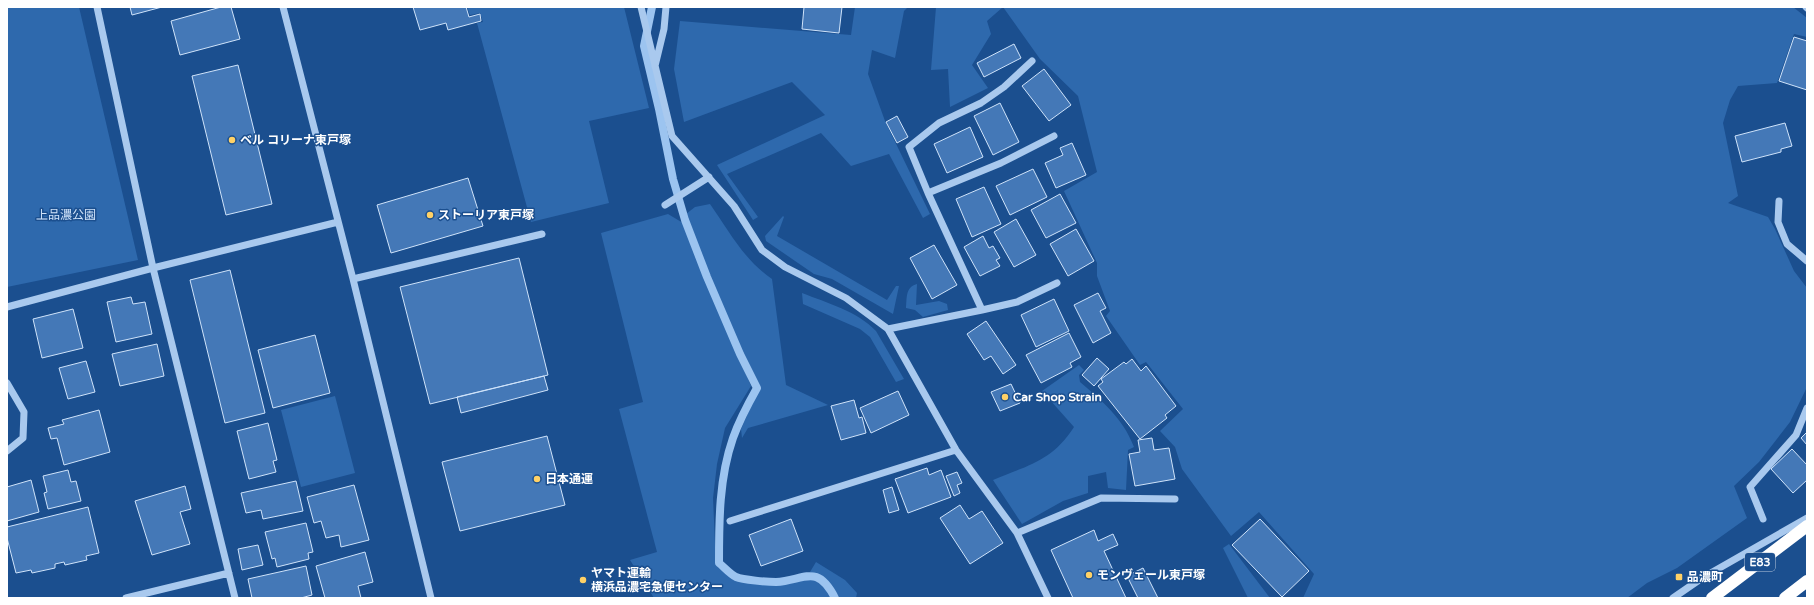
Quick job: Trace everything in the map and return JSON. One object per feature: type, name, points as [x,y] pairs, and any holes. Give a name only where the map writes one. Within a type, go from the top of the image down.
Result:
[{"type":"highway","name":"E83","points":[[1712,598],[1807,526]]},
{"type":"highway","points":[[1785,598],[1807,581]]},
{"type":"street","points":[[97,7],[153,268],[235,598]]},
{"type":"street","points":[[283,7],[353,279],[431,598]]},
{"type":"street","points":[[641,7],[654,69],[672,136],[734,206],[762,250],[785,267],[846,298],[888,329],[956,450],[1017,533],[1048,598]]},
{"type":"street","points":[[654,69],[664,29],[666,7]]},
{"type":"street","points":[[982,310],[928,193],[909,147],[939,123],[981,103],[1004,87],[1032,61]]},
{"type":"street","points":[[928,193],[1001,163],[1054,136]]},
{"type":"street","points":[[665,205],[709,177]]},
{"type":"street","points":[[1779,201],[1778,222],[1787,244],[1807,261]]},
{"type":"street","points":[[7,307],[153,268],[338,222]]},
{"type":"street","points":[[353,279],[542,234]]},
{"type":"street","points":[[888,329],[1017,302],[1057,284]]},
{"type":"street","points":[[7,383],[24,412],[23,438],[7,451]]},
{"type":"street","points":[[1763,519],[1750,487],[1796,435],[1807,408]]},
{"type":"street","points":[[730,521],[956,450]]},
{"type":"street","points":[[1017,533],[1101,498],[1175,499]]},
{"type":"street","points":[[1673,598],[1702,578],[1807,518]]},
{"type":"street","points":[[126,598],[229,573]]},
{"type":"green space","name":"上品濃公園","points":[[7,7],[79,7],[138,260],[7,287]]},
{"type":"green space","points":[[467,7],[624,7],[649,108],[589,121],[609,203],[531,222],[477,23],[483,22],[480,13],[470,15]]},
{"type":"green space","points":[[855,7],[908,7],[904,11],[895,58],[872,50],[868,74],[885,121],[930,214],[923,218],[889,154],[851,166],[821,133],[727,174],[758,217],[753,220],[717,165],[825,115],[792,82],[684,122],[674,69],[680,21],[851,35]]},
{"type":"green space","points":[[936,7],[1003,7],[987,21],[991,34],[972,65],[988,88],[950,107],[948,69],[931,70]]},
{"type":"green space","points":[[1003,7],[1793,7],[1807,18],[1807,37],[1794,34],[1777,83],[1738,86],[1730,100],[1723,123],[1738,196],[1728,203],[1768,217],[1794,271],[1807,288],[1807,387],[1790,422],[1759,462],[1734,486],[1747,518],[1677,568],[1647,583],[1627,598],[1303,598],[1314,574],[1259,512],[1231,536],[1182,469],[1175,447],[1160,431],[1183,409],[1146,362],[1140,365],[1106,316],[1110,311],[1097,276],[1097,263],[1064,191],[1097,172],[1078,96],[1040,59]]},
{"type":"green space","points":[[710,204],[745,254],[772,279],[786,385],[828,405],[748,428],[742,438],[741,429],[759,388],[741,354],[686,214],[695,207]]},
{"type":"green space","points":[[668,214],[683,223],[751,386],[725,428],[717,464],[713,498],[716,565],[736,580],[775,585],[810,578],[819,582],[828,591],[831,598],[654,598],[630,560],[657,552],[619,409],[643,402],[601,233]]},
{"type":"green space","points":[[783,216],[784,217],[777,236],[887,300],[896,286],[899,286],[893,314],[832,279],[814,274],[766,241],[765,236]]},
{"type":"green space","points":[[917,284],[916,305],[939,301],[947,304],[948,310],[923,317],[915,310],[906,308],[910,288]]},
{"type":"green space","points":[[802,293],[841,308],[868,324],[876,331],[904,379],[896,382],[870,337],[860,329],[803,304]]},
{"type":"green space","points":[[1079,365],[1084,370],[1079,375],[1080,382],[1104,403],[1118,419],[1124,427],[1134,447],[1128,450],[1126,490],[1108,488],[1106,472],[1088,476],[1088,493],[1063,501],[1022,524],[993,480],[1039,461],[1057,448],[1066,438],[1074,427],[1042,391]]},
{"type":"green space","points":[[335,396],[355,473],[301,487],[281,410]]},
{"type":"green space","points":[[1229,544],[1270,598],[1248,598],[1223,548]]},
{"type":"green space","points":[[816,562],[845,580],[857,593],[856,598],[840,598],[830,584],[810,572]]},
{"type":"building","points":[[130,7],[162,7],[132,15]]},
{"type":"building","points":[[221,7],[231,7],[240,39],[180,55],[171,21]]},
{"type":"building","points":[[413,7],[466,7],[469,17],[480,14],[481,21],[448,30],[446,23],[420,30]]},
{"type":"building","points":[[804,7],[842,7],[839,33],[802,29]]},
{"type":"building","points":[[1794,37],[1807,41],[1807,90],[1779,81]]},
{"type":"building","points":[[1014,44],[1021,58],[984,77],[977,63]]},
{"type":"building","name":"ベル コリーナ東戸塚","points":[[238,65],[272,204],[226,215],[192,76]]},
{"type":"building","points":[[1044,69],[1071,105],[1049,121],[1022,86]]},
{"type":"building","points":[[1000,103],[1019,142],[993,155],[974,116]]},
{"type":"building","points":[[897,116],[908,137],[897,143],[886,122]]},
{"type":"building","points":[[1785,123],[1792,146],[1781,149],[1781,152],[1742,162],[1735,136]]},
{"type":"building","points":[[970,127],[983,157],[947,173],[934,144]]},
{"type":"building","points":[[1072,143],[1086,175],[1056,188],[1045,163],[1063,155],[1060,148]]},
{"type":"building","points":[[1033,169],[1047,197],[1010,215],[996,186]]},
{"type":"building","name":"ストーリア東戸塚","points":[[468,178],[483,226],[391,253],[377,205]]},
{"type":"building","points":[[984,187],[1001,224],[972,237],[956,199]]},
{"type":"building","points":[[1060,194],[1076,223],[1046,238],[1031,210]]},
{"type":"building","points":[[1016,219],[1036,255],[1014,267],[994,232]]},
{"type":"building","points":[[1076,229],[1094,261],[1068,276],[1050,244]]},
{"type":"building","points":[[983,236],[989,248],[993,246],[1000,258],[996,260],[1000,266],[980,276],[964,247]]},
{"type":"building","points":[[934,245],[957,285],[932,299],[910,258]]},
{"type":"building","points":[[519,258],[548,375],[430,404],[400,287]]},
{"type":"building","points":[[230,270],[265,413],[225,423],[190,280]]},
{"type":"building","points":[[1098,293],[1106,308],[1100,311],[1111,333],[1093,343],[1074,305]]},
{"type":"building","points":[[131,297],[133,304],[145,302],[152,334],[116,342],[107,302]]},
{"type":"building","points":[[1054,299],[1069,331],[1036,347],[1021,315]]},
{"type":"building","points":[[73,309],[83,348],[42,358],[33,319]]},
{"type":"building","points":[[986,321],[1016,365],[1003,374],[991,356],[984,360],[967,334]]},
{"type":"building","points":[[1069,333],[1081,357],[1070,363],[1072,367],[1041,383],[1026,355]]},
{"type":"building","points":[[315,335],[330,393],[273,408],[258,350]]},
{"type":"building","points":[[157,344],[164,376],[120,386],[112,354]]},
{"type":"building","points":[[1097,358],[1109,369],[1094,386],[1082,375]]},
{"type":"building","points":[[1132,359],[1141,371],[1146,366],[1176,406],[1165,415],[1167,418],[1140,439],[1098,386],[1103,382],[1101,379],[1124,362],[1126,364]]},
{"type":"building","points":[[86,361],[95,392],[68,399],[59,368]]},
{"type":"building","points":[[544,376],[548,390],[461,413],[457,397]]},
{"type":"building","points":[[1011,384],[1020,403],[1000,411],[991,392]]},
{"type":"building","points":[[898,391],[909,415],[871,433],[860,408]]},
{"type":"building","points":[[854,400],[859,418],[862,417],[866,433],[841,440],[831,406]]},
{"type":"building","points":[[99,410],[110,452],[64,465],[57,438],[51,439],[48,428],[64,424],[62,420]]},
{"type":"building","points":[[268,423],[277,460],[273,461],[276,472],[249,479],[237,431]]},
{"type":"building","points":[[1807,432],[1807,445],[1801,438]]},
{"type":"building","points":[[547,436],[565,505],[460,531],[442,462]]},
{"type":"building","points":[[1152,438],[1154,450],[1169,448],[1175,479],[1135,486],[1129,454],[1140,452],[1138,440]]},
{"type":"building","points":[[1792,449],[1807,465],[1807,480],[1793,493],[1771,469]]},
{"type":"building","points":[[927,468],[929,475],[941,470],[951,497],[908,513],[895,479]]},
{"type":"building","points":[[68,470],[71,482],[76,481],[81,501],[48,509],[44,493],[47,492],[43,476]]},
{"type":"building","points":[[957,472],[962,483],[957,485],[960,493],[954,496],[946,476]]},
{"type":"building","points":[[31,480],[39,512],[7,521],[7,487]]},
{"type":"building","points":[[296,481],[303,511],[263,519],[261,510],[246,513],[241,493]]},
{"type":"building","points":[[354,485],[369,540],[341,547],[339,535],[326,538],[321,521],[314,523],[307,497]]},
{"type":"building","points":[[185,486],[191,509],[180,512],[190,544],[152,555],[135,501]]},
{"type":"building","points":[[892,487],[899,510],[889,513],[883,490]]},
{"type":"building","points":[[960,505],[969,519],[982,511],[1003,543],[970,564],[940,518]]},
{"type":"building","points":[[88,507],[99,553],[86,556],[87,560],[65,565],[64,562],[55,564],[55,568],[32,573],[31,570],[16,573],[7,538],[7,527]]},
{"type":"building","points":[[791,519],[803,551],[761,566],[749,535]]},
{"type":"building","points":[[1260,519],[1309,571],[1282,597],[1232,545]]},
{"type":"building","points":[[306,523],[313,552],[308,553],[309,559],[277,567],[275,558],[272,559],[265,532]]},
{"type":"building","name":"モンヴェール東戸塚","points":[[1094,530],[1098,541],[1113,534],[1118,545],[1104,551],[1126,598],[1073,598],[1051,550]]},
{"type":"building","points":[[258,545],[263,565],[242,570],[238,549]]},
{"type":"building","points":[[365,552],[373,582],[358,586],[361,598],[325,598],[316,566]]},
{"type":"building","points":[[306,566],[312,595],[301,598],[252,598],[248,579]]},
{"type":"building","points":[[1143,568],[1158,598],[1138,598],[1127,576]]},
{"type":"waterway","points":[[652,7],[644,46],[659,109],[673,179],[685,220],[707,277],[740,354],[757,388],[735,432],[728,453],[722,484],[719,563],[736,577],[750,580],[776,582],[810,576],[816,577],[822,580],[835,598]]},
{"type":"place","name":"ベル コリーナ東戸塚","points":[[232,140]]},
{"type":"place","name":"ストーリア東戸塚","points":[[430,215]]},
{"type":"place","name":"Car Shop Strain","points":[[1005,397]]},
{"type":"place","name":"日本通運","points":[[537,479]]},
{"type":"place","name":"モンヴェール東戸塚","points":[[1089,575]]},
{"type":"place","name":"品濃町","points":[[1679,577]]},
{"type":"place","name":"ヤマト運輸 横浜品濃宅急便センター","points":[[583,580]]}]
